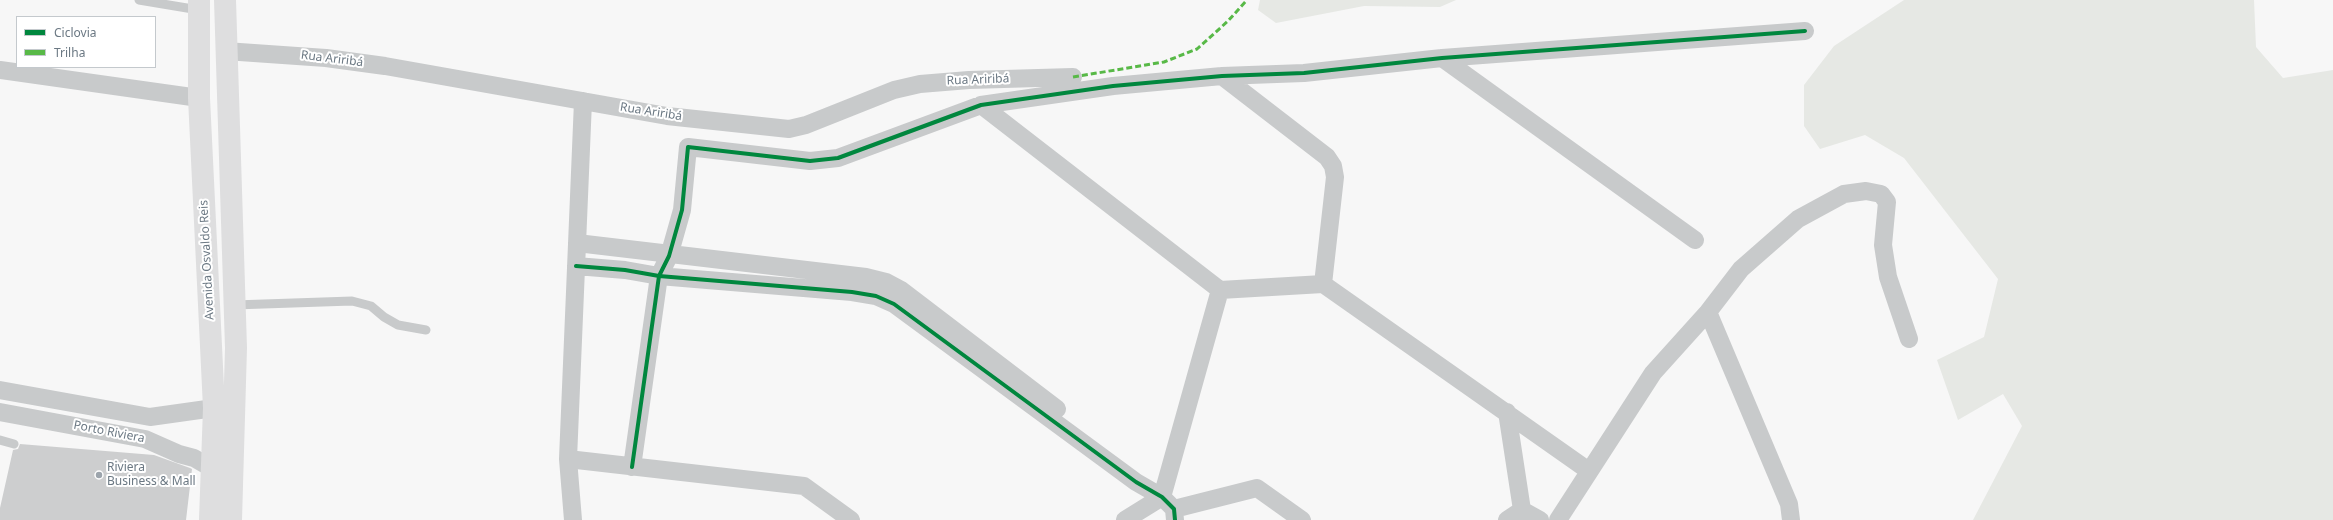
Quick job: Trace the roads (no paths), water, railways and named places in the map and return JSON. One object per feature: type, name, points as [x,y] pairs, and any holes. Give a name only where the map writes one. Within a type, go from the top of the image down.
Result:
[{"type":"main road","name":"Avenida Osvaldo Reis","points":[[225,0],[236,348],[231,520]]},
{"type":"main road","name":"Avenida Osvaldo Reis","points":[[199,5],[199,98],[214,408],[210,520]]},
{"type":"street","points":[[632,467],[659,276],[669,256],[682,210],[688,147],[810,161],[838,158],[981,105],[1113,86],[1222,76],[1304,73],[1442,58],[1805,30]]},
{"type":"street","name":"Rua Ariribá","points":[[226,51],[326,58],[385,66],[667,116],[789,129],[806,125],[894,90],[920,84],[944,81],[1073,77]]},
{"type":"street","points":[[1442,58],[1695,240]]},
{"type":"street","points":[[0,70],[199,98]]},
{"type":"street","points":[[1222,76],[1326,157],[1333,166],[1335,177],[1323,284]]},
{"type":"street","points":[[573,520],[568,459],[583,101]]},
{"type":"street","points":[[981,105],[1220,290],[1323,284],[1508,412],[1589,471]]},
{"type":"street","points":[[1558,520],[1653,373],[1679,342],[1708,312],[1741,269],[1798,219],[1844,194],[1866,191],[1881,194],[1887,202],[1883,244],[1888,277],[1909,339]]},
{"type":"street","points":[[646,250],[670,229],[682,210]]},
{"type":"street","points":[[577,243],[646,250],[669,256],[866,277],[886,282],[901,290],[1143,475],[1166,504]]},
{"type":"street","points":[[576,266],[625,270],[659,276],[852,292],[876,296],[894,304],[1166,504]]},
{"type":"street","points":[[1166,504],[1220,290]]},
{"type":"street","points":[[1708,312],[1789,504],[1791,520]]},
{"type":"street","name":"Porto Riviera","points":[[0,390],[150,418],[214,408]]},
{"type":"street","name":"Porto Riviera","points":[[0,412],[145,439],[179,454],[194,458],[213,469]]},
{"type":"street","points":[[1508,412],[1514,515],[1540,520]]},
{"type":"street","points":[[145,439],[150,418]]},
{"type":"street","points":[[568,459],[804,486],[851,520]]},
{"type":"street","points":[[1125,520],[1166,504],[1257,488],[1302,520]]},
{"type":"lane","points":[[139,0],[199,5]]},
{"type":"lane","points":[[234,305],[352,301],[371,306],[384,317],[398,325],[426,330]]},
{"type":"lane","points":[[0,440],[14,444]]},
{"type":"place","name":"Riviera Business & Mall","points":[[99,475]]}]
